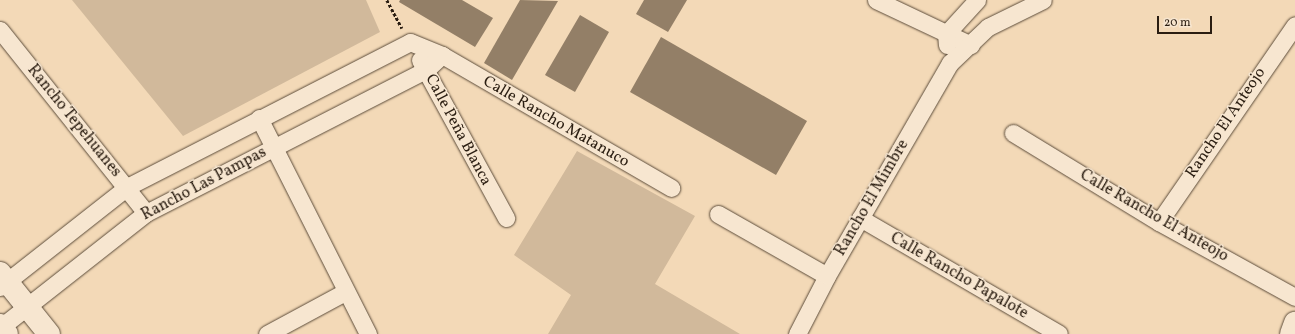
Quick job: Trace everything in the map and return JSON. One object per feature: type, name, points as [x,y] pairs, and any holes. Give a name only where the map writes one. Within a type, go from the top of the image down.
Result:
[{"type":"street","points":[[876,0],[971,45]]},
{"type":"street","points":[[946,34],[977,0]]},
{"type":"street","name":"Rancho El Mimbre","points":[[797,334],[827,276],[950,63],[971,45],[988,27],[1043,0]]},
{"type":"street","name":"Rancho El Anteojo","points":[[1159,222],[1295,25]]},
{"type":"street","name":"Rancho Tepehuanes","points":[[0,30],[127,187],[146,213]]},
{"type":"street","points":[[946,34],[950,63]]},
{"type":"street","name":"Calle Rancho Matanuco","points":[[410,42],[442,56],[671,188]]},
{"type":"street","name":"Calle Peña Blanca","points":[[410,42],[506,218]]},
{"type":"street","name":"Rancho Las Pampas","points":[[2,280],[127,187],[259,118],[410,42]]},
{"type":"street","points":[[426,70],[442,56]]},
{"type":"street","name":"Rancho Las Pampas","points":[[3,329],[27,306],[146,213],[426,70]]},
{"type":"street","points":[[259,118],[368,334]]},
{"type":"street","name":"Calle Rancho El Anteojo","points":[[1014,133],[1159,222],[1295,297]]},
{"type":"street","points":[[718,214],[827,276]]},
{"type":"street","name":"Calle Rancho Papalote","points":[[860,218],[1059,334]]},
{"type":"street","points":[[2,280],[27,306],[49,334]]},
{"type":"street","points":[[267,334],[346,292]]},
{"type":"street","points":[[1291,334],[1295,322]]},
{"type":"path","points":[[387,0],[410,42]]},
{"type":"shaded area","points":[[72,0],[366,0],[380,32],[183,136]]},
{"type":"shaded area","points":[[577,151],[695,216],[655,284],[740,334],[548,334],[571,295],[514,255]]},
{"type":"building","points":[[400,0],[462,0],[493,18],[475,47],[399,2]]},
{"type":"building","points":[[520,0],[558,1],[512,80],[484,63]]},
{"type":"building","points":[[644,0],[687,0],[668,32],[636,14]]},
{"type":"building","points":[[580,15],[609,32],[575,92],[545,75]]},
{"type":"building","points":[[661,37],[807,121],[776,175],[630,92]]}]
